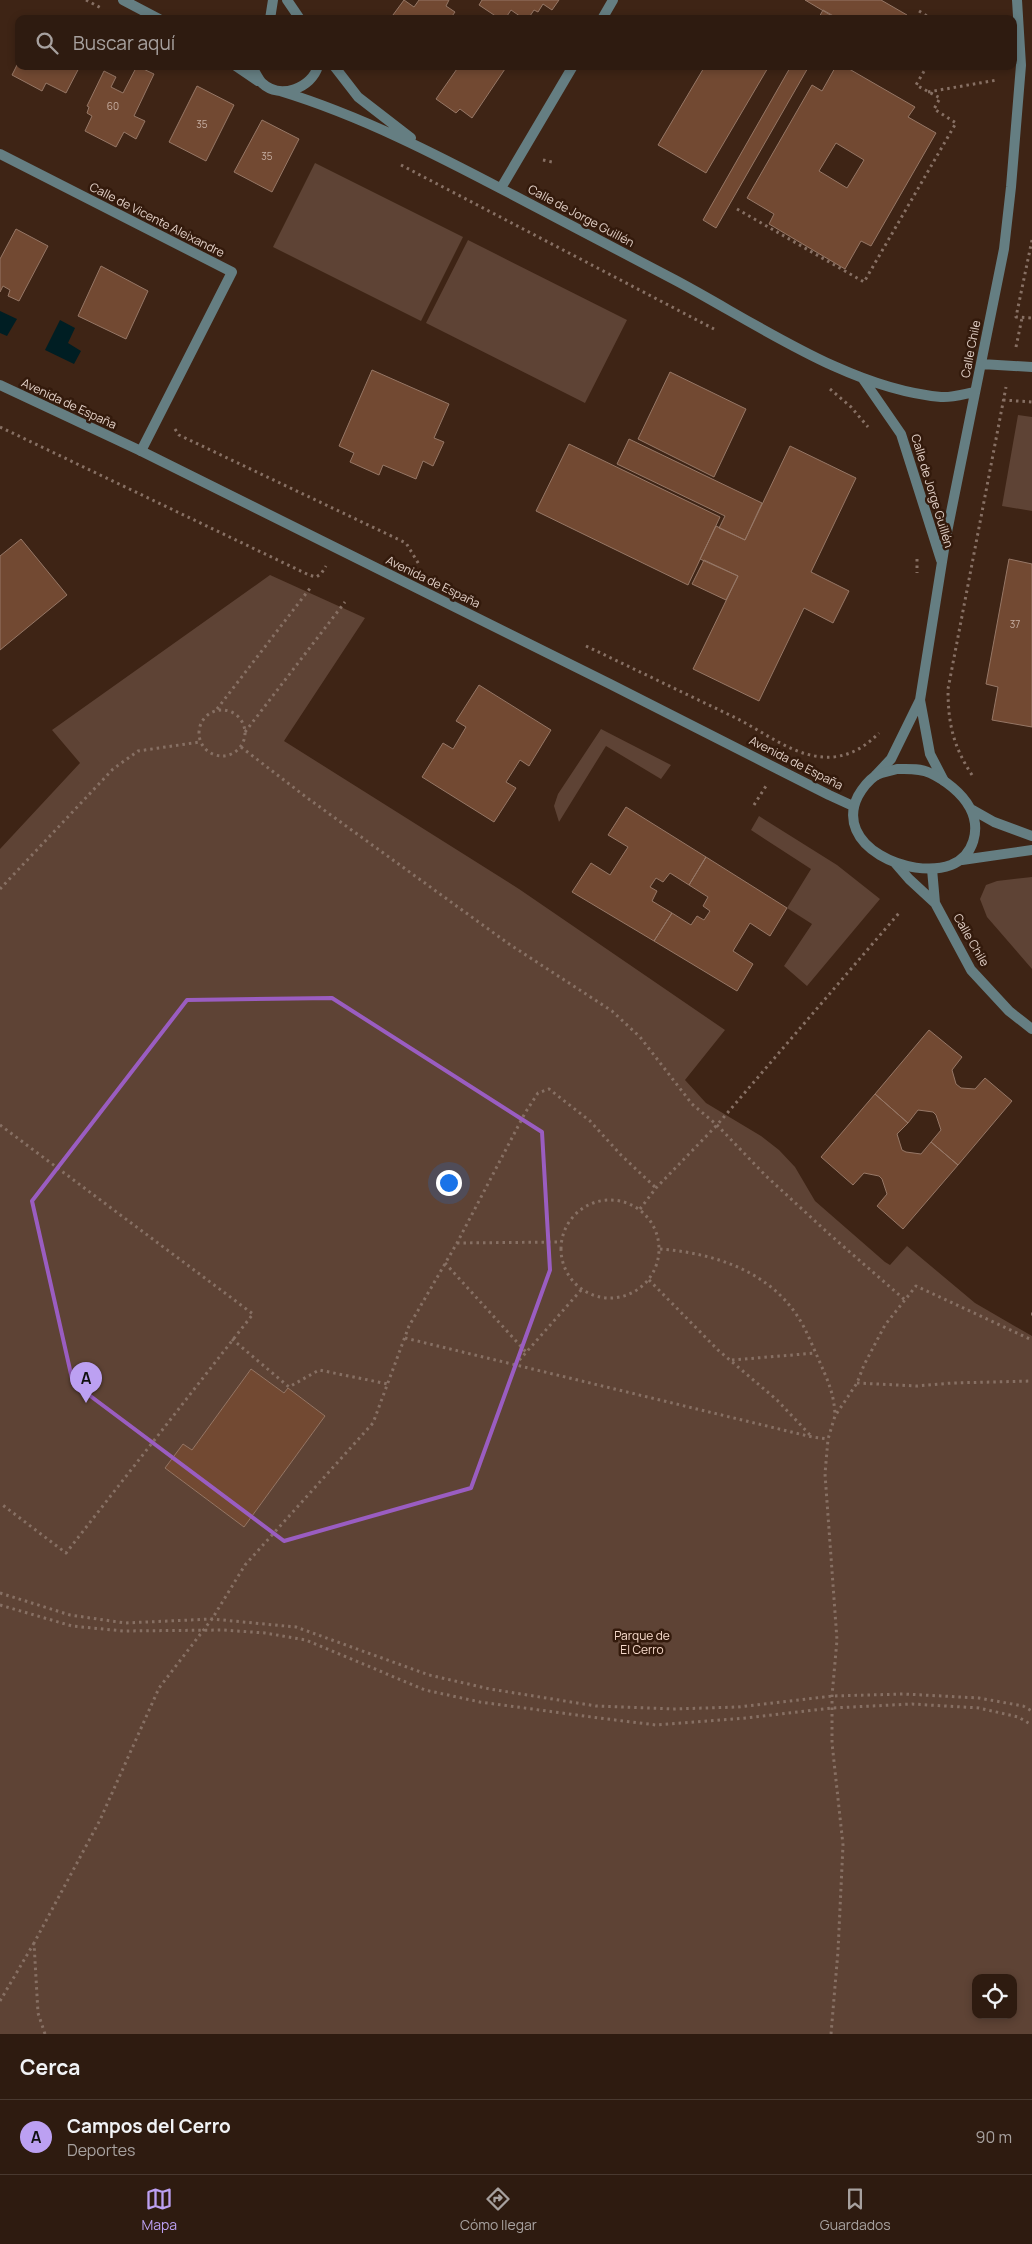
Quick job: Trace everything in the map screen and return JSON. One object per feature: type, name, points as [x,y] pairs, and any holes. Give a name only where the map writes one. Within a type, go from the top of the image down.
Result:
[{"type":"street","points":[[123,0],[151,15]]},
{"type":"street","points":[[271,15],[273,0]]},
{"type":"street","points":[[286,0],[297,15]]},
{"type":"street","points":[[604,15],[613,0]]},
{"type":"street","name":"Calle Chile","points":[[876,775],[891,759],[920,700],[942,563],[1004,249],[1022,65],[1017,0]]},
{"type":"street","points":[[242,70],[263,84]]},
{"type":"street","points":[[254,70],[263,84]]},
{"type":"street","points":[[280,91],[295,90],[307,83],[317,70]]},
{"type":"street","points":[[337,70],[358,97],[424,148]]},
{"type":"street","points":[[501,188],[571,70]]},
{"type":"street","name":"Calle de Jorge Guillén","points":[[263,84],[316,102],[424,148],[828,363],[863,379],[900,390],[943,397],[975,392]]},
{"type":"street","name":"Calle de Vicente Aleixandre","points":[[0,154],[232,272],[141,451]]},
{"type":"street","points":[[981,364],[1032,367]]},
{"type":"street","name":"Calle de Jorge Guillén","points":[[863,379],[901,434],[942,563]]},
{"type":"street","name":"Avenida de España","points":[[0,385],[141,451],[854,806]]},
{"type":"street","name":"Calle Chile","points":[[920,700],[930,754],[944,781]]},
{"type":"street","points":[[962,860],[973,844],[976,827],[971,809],[964,799],[944,781],[928,772],[913,769],[897,769],[876,775],[863,788],[854,806],[854,823],[862,840],[878,855],[896,864],[915,869],[932,869],[949,866],[962,860],[1032,850]]},
{"type":"street","points":[[971,809],[994,822],[1032,836]]},
{"type":"street","name":"Calle Chile","points":[[896,864],[908,879],[935,902],[971,970],[1009,1011],[1032,1030]]},
{"type":"street","name":"Calle Chile","points":[[932,869],[935,902]]},
{"type":"path","points":[[919,11],[926,15]]},
{"type":"path","points":[[737,209],[864,282],[956,122],[934,109],[940,98],[916,85],[925,70]]},
{"type":"path","points":[[928,92],[996,80]]},
{"type":"path","points":[[400,164],[716,330]]},
{"type":"path","points":[[1032,240],[1016,317],[1032,318]]},
{"type":"path","points":[[825,384],[851,407],[872,433]]},
{"type":"path","points":[[977,782],[962,760],[954,740],[948,717],[948,689],[1003,400],[1032,402]]},
{"type":"path","points":[[172,424],[179,435],[406,543],[420,566],[429,570]]},
{"type":"path","points":[[0,427],[309,575],[316,577],[321,574],[327,564]]},
{"type":"path","points":[[917,555],[917,582]]},
{"type":"path","points":[[218,709],[311,586]]},
{"type":"path","points":[[245,732],[243,722],[236,714],[225,709],[218,709],[207,714],[200,722],[198,732],[200,742],[206,750],[221,756],[235,752],[240,747],[245,732],[345,602]]},
{"type":"path","points":[[581,643],[759,729],[790,748],[814,755],[833,757],[857,752],[878,734],[884,726]]},
{"type":"path","points":[[0,889],[119,764],[138,751],[200,742]]},
{"type":"path","points":[[240,747],[509,944],[612,1011],[640,1038],[692,1104],[717,1125],[765,1175],[905,1300]]},
{"type":"path","points":[[640,1209],[656,1188],[717,1125],[899,913]]},
{"type":"path","points":[[0,2001],[34,1943],[100,1820],[159,1688],[212,1619],[245,1565],[373,1423],[409,1326],[457,1243],[525,1113],[538,1093],[548,1089],[590,1122],[656,1188]]},
{"type":"path","points":[[0,1125],[252,1314],[66,1553],[0,1503]]},
{"type":"path","points":[[601,1200],[622,1201],[640,1209],[651,1220],[658,1234],[660,1250],[655,1271],[649,1280],[638,1290],[624,1296],[610,1298],[595,1296],[582,1289],[572,1280],[565,1268],[561,1255],[561,1242],[564,1232],[575,1215],[592,1203],[601,1200]]},
{"type":"path","points":[[457,1243],[561,1242]]},
{"type":"path","points":[[660,1250],[680,1251],[716,1258],[740,1267],[779,1293],[798,1317],[816,1353],[834,1396],[836,1416]]},
{"type":"path","points":[[445,1263],[526,1352]]},
{"type":"path","points":[[649,1280],[731,1360],[777,1400],[812,1437]]},
{"type":"path","points":[[831,2034],[838,1950],[843,1846],[832,1743],[832,1696],[837,1640],[825,1474],[828,1439],[836,1416],[857,1383],[885,1324],[916,1286],[1032,1340]]},
{"type":"path","points":[[515,1365],[582,1289]]},
{"type":"path","points":[[404,1338],[812,1437],[828,1439]]},
{"type":"path","points":[[232,1339],[289,1387],[319,1370],[388,1384]]},
{"type":"path","points":[[731,1360],[816,1353]]},
{"type":"path","points":[[857,1383],[917,1386],[1032,1381]]},
{"type":"path","points":[[0,1594],[70,1615],[125,1623],[212,1619],[296,1627],[429,1675],[490,1690],[596,1706],[673,1709],[738,1707],[832,1696],[904,1694],[980,1698],[1023,1706],[1032,1711]]},
{"type":"path","points":[[0,1605],[72,1626],[122,1631],[203,1630],[265,1633],[306,1640],[425,1690],[480,1702],[599,1718],[656,1724],[746,1718],[832,1708],[912,1704],[979,1708],[1018,1716],[1032,1725]]},
{"type":"path","points":[[34,1943],[38,2013],[45,2034]]},
{"type":"highlighted area","points":[[332,998],[542,1132],[550,1270],[471,1488],[284,1541],[73,1383],[32,1201],[187,1000]]},
{"type":"green space","points":[[315,163],[463,237],[421,321],[273,247]]},
{"type":"green space","points":[[468,240],[627,320],[585,403],[426,323]]},
{"type":"green space","points":[[1018,415],[1032,417],[1032,511],[1002,506]]},
{"type":"green space","name":"Parque de El Cerro","points":[[270,575],[365,618],[284,741],[519,889],[725,1030],[685,1080],[706,1103],[761,1136],[779,1150],[795,1167],[815,1201],[885,1262],[890,1265],[907,1246],[975,1303],[1032,1336],[1032,2034],[0,2034],[0,849],[80,763],[52,730]],"holes":[[[251,1369],[284,1393],[288,1388],[325,1416],[244,1527],[165,1468],[183,1444],[192,1450]]]},
{"type":"green space","points":[[601,729],[671,765],[661,779],[606,746],[559,822],[554,806],[558,794]]},
{"type":"green space","points":[[759,816],[837,865],[880,899],[807,986],[784,966],[812,924],[787,908],[811,869],[751,830]]},
{"type":"green space","points":[[1032,877],[1032,969],[987,917],[980,899],[986,885],[997,881]]},
{"type":"water","points":[[0,311],[17,319],[7,336],[0,333]]},
{"type":"water","points":[[60,320],[75,328],[68,343],[81,351],[74,364],[45,350]]},
{"type":"building","points":[[404,0],[414,7],[419,0],[449,0],[446,6],[455,12],[453,15],[393,15]]},
{"type":"building","points":[[482,0],[559,0],[552,10],[543,4],[538,12],[534,10],[531,15],[518,15],[511,10],[508,15],[494,15],[479,5]]},
{"type":"building","points":[[805,0],[881,0],[907,15],[830,15]]},
{"type":"building","points":[[823,10],[832,15],[820,15]]},
{"type":"building","points":[[15,69],[78,70],[66,93],[46,83],[42,91],[12,75]]},
{"type":"building","points":[[135,70],[146,70],[154,74],[134,116],[145,121],[136,139],[124,132],[116,147],[85,131],[92,116],[87,113],[89,107],[87,106],[104,71],[116,77],[111,87],[123,93]]},
{"type":"building","points":[[456,70],[504,70],[472,118],[460,109],[456,113],[436,99]]},
{"type":"building","points":[[703,70],[767,70],[706,173],[658,145]]},
{"type":"building","points":[[789,70],[807,70],[716,228],[703,220]]},
{"type":"building","points":[[834,70],[851,70],[915,107],[908,117],[936,133],[871,246],[861,241],[845,269],[769,224],[774,214],[747,198],[812,85],[822,91]],"holes":[[[836,143],[864,160],[847,188],[819,171]]]},
{"type":"building","points":[[197,86],[234,105],[206,161],[169,142]]},
{"type":"building","points":[[262,120],[299,139],[272,192],[234,172]]},
{"type":"building","points":[[16,229],[48,246],[19,301],[8,296],[10,290],[3,286],[0,292],[0,259]]},
{"type":"building","points":[[101,266],[148,291],[126,339],[78,316]]},
{"type":"building","points":[[372,370],[449,404],[434,438],[444,442],[433,466],[423,461],[416,479],[383,465],[379,475],[350,462],[354,453],[339,446]]},
{"type":"building","points":[[670,372],[746,409],[714,477],[638,439]]},
{"type":"building","points":[[629,439],[762,503],[745,540],[719,528],[725,516],[617,464]]},
{"type":"building","points":[[569,444],[720,517],[688,585],[536,511]]},
{"type":"building","points":[[790,446],[856,478],[811,572],[849,591],[833,623],[804,608],[759,701],[693,669],[738,576],[700,559],[716,526],[745,540]]},
{"type":"building","points":[[21,539],[67,595],[0,650],[0,556]]},
{"type":"building","points":[[1009,559],[1032,564],[1032,727],[992,720],[998,687],[986,684]]},
{"type":"building","points":[[704,560],[738,576],[726,600],[692,584]]},
{"type":"building","points":[[479,685],[551,730],[529,766],[520,760],[506,782],[516,788],[494,822],[422,777],[443,743],[453,749],[466,727],[456,721]]},
{"type":"building","points":[[626,807],[706,857],[689,885],[670,873],[663,882],[656,878],[650,887],[657,891],[652,901],[672,913],[654,941],[572,892],[591,863],[610,875],[628,847],[608,835]]},
{"type":"building","points":[[706,857],[787,908],[770,936],[750,923],[733,951],[753,964],[737,991],[654,941],[672,913],[691,925],[697,916],[704,920],[710,911],[703,906],[708,897],[689,885]]},
{"type":"building","points":[[929,1030],[962,1057],[952,1070],[956,1084],[961,1088],[975,1089],[985,1078],[1012,1101],[958,1165],[931,1142],[941,1130],[936,1115],[933,1112],[918,1110],[908,1123],[875,1094]]},
{"type":"building","points":[[875,1094],[908,1123],[897,1134],[902,1150],[921,1154],[931,1142],[958,1165],[903,1229],[877,1206],[887,1194],[882,1179],[879,1176],[864,1173],[853,1185],[821,1157]]},
{"type":"building","points":[[251,1369],[284,1393],[288,1388],[325,1416],[244,1527],[165,1468],[183,1444],[192,1450]]},
{"type":"place","name":"Campos del Cerro","points":[[86,1403]]}]
